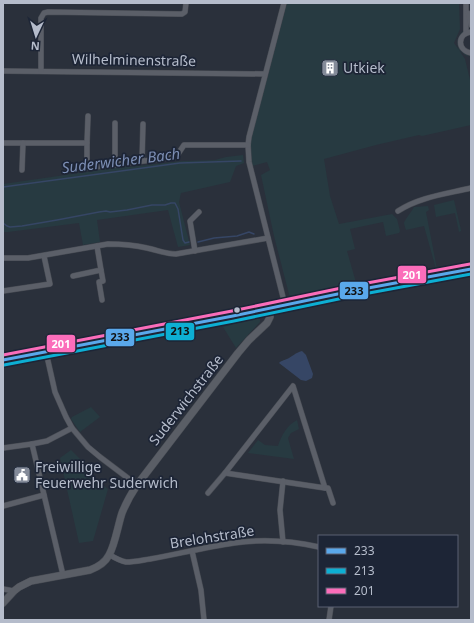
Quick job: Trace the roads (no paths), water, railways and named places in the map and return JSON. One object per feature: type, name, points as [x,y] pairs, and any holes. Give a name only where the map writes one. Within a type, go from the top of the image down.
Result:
[{"type":"main road","points":[[270,308],[471,269]]},
{"type":"main road","name":"Suderwichstraße","points":[[110,555],[128,498],[238,353],[267,323],[270,317],[270,308]]},
{"type":"main road","points":[[3,603],[19,587],[31,581],[95,568],[105,561],[110,555]]},
{"type":"street","points":[[41,71],[41,18],[42,14],[44,13],[182,14],[185,12],[186,3]]},
{"type":"street","points":[[284,3],[248,145],[249,162],[285,305]]},
{"type":"street","points":[[466,3],[471,25]]},
{"type":"street","points":[[466,3],[469,32],[462,37],[461,45],[466,52],[471,54]]},
{"type":"street","name":"Wilhelminenstraße","points":[[3,70],[265,74]]},
{"type":"street","points":[[88,116],[87,168],[176,157],[184,145],[248,145]]},
{"type":"street","points":[[115,123],[115,165]]},
{"type":"street","points":[[142,161],[143,124]]},
{"type":"street","points":[[3,143],[87,143]]},
{"type":"street","points":[[22,170],[23,143]]},
{"type":"street","points":[[398,211],[417,201],[471,188]]},
{"type":"street","points":[[195,251],[190,221],[198,212]]},
{"type":"street","points":[[3,258],[28,258],[44,256],[112,244],[150,248],[169,254],[176,254],[268,238]]},
{"type":"street","points":[[97,246],[103,281],[99,282],[102,300]]},
{"type":"street","points":[[3,291],[50,284],[44,256]]},
{"type":"street","points":[[73,276],[101,270]]},
{"type":"street","points":[[3,360],[270,308]]},
{"type":"street","points":[[46,352],[55,392],[72,428],[88,447],[137,485]]},
{"type":"street","points":[[208,494],[293,386],[326,488],[328,488],[333,503]]},
{"type":"street","points":[[3,448],[47,441],[72,428]]},
{"type":"street","points":[[32,444],[62,575]]},
{"type":"street","points":[[225,473],[326,488]]},
{"type":"street","points":[[283,481],[280,510],[283,542]]},
{"type":"street","points":[[3,506],[44,496]]},
{"type":"street","name":"Brelohstraße","points":[[110,555],[120,561],[128,562],[253,541],[307,544],[318,547]]},
{"type":"street","points":[[192,551],[201,590],[204,620]]},
{"type":"street","points":[[3,589],[14,591]]},
{"type":"street","points":[[329,620],[330,607]]},
{"type":"water","points":[[302,351],[306,355],[313,374],[312,378],[306,381],[301,380],[279,363]]},
{"type":"waterway","name":"Suderwicher Bach","points":[[3,187],[180,163],[241,161]]},
{"type":"waterway","name":"Suderwicher Bach","points":[[3,223],[10,227],[22,226],[99,212],[127,210],[152,205],[175,203],[178,209],[183,240],[185,243],[189,242]]},
{"type":"waterway","name":"Suderwicher Bach","points":[[198,242],[214,238],[237,236],[249,232],[254,234]]},
{"type":"place","name":"Utkiek","points":[[330,68]]},
{"type":"place","name":"Freiwillige Feuerwehr Suderwich","points":[[22,475]]}]
